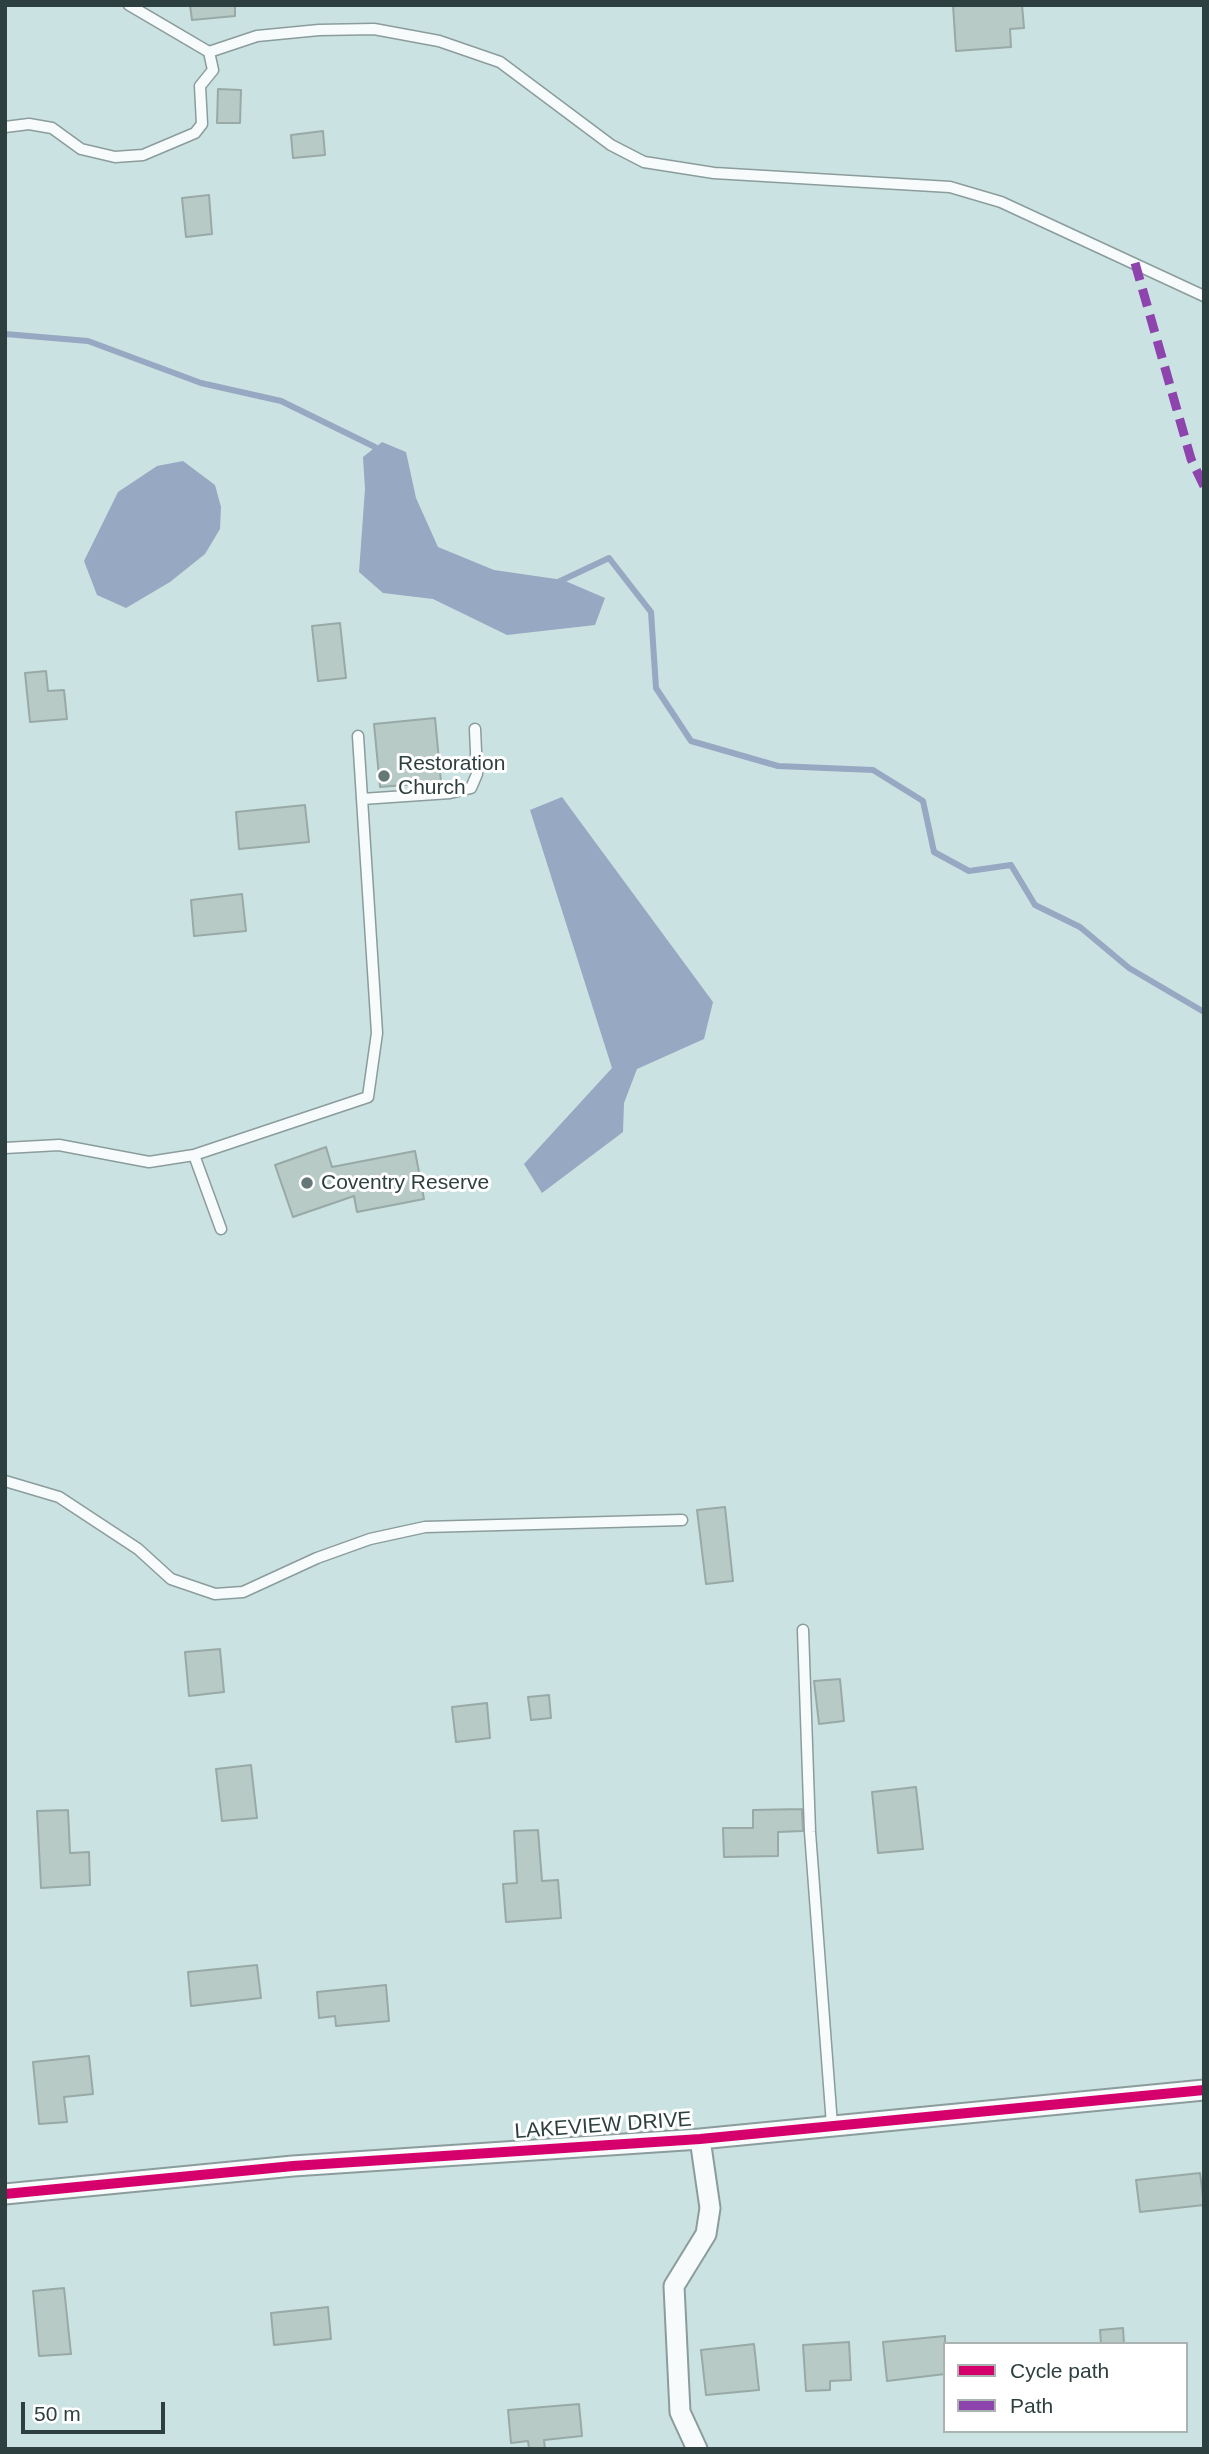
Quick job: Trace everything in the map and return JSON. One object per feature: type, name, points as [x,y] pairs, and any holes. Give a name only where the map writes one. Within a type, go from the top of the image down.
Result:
[{"type":"street","name":"LAKEVIEW DRIVE","points":[[5,2194],[293,2166],[700,2139],[1204,2090]]},
{"type":"street","points":[[697,2449],[680,2412],[674,2286],[706,2234],[710,2208],[700,2139]]},
{"type":"lane","points":[[5,127],[29,124],[52,128],[81,149],[115,157],[143,155],[195,133],[202,124],[200,86],[213,70],[209,52],[129,5]]},
{"type":"lane","points":[[209,52],[257,36],[319,30],[374,29],[439,41],[500,62],[611,145],[643,162],[714,173],[950,187],[1000,202],[1204,296]]},
{"type":"lane","points":[[362,799],[450,793],[471,788],[477,774],[475,729]]},
{"type":"lane","points":[[5,1147],[59,1145],[149,1162],[194,1155],[368,1097],[377,1034],[358,736]]},
{"type":"lane","points":[[194,1155],[221,1229]]},
{"type":"lane","points":[[5,1481],[59,1497],[138,1549],[171,1579],[215,1594],[243,1592],[317,1558],[370,1539],[425,1527],[682,1520]]},
{"type":"lane","points":[[803,1630],[810,1832],[832,2125]]},
{"type":"water","points":[[382,442],[406,452],[416,498],[438,547],[494,570],[563,580],[605,598],[595,625],[507,635],[433,599],[383,593],[359,572],[365,489],[363,457]]},
{"type":"water","points":[[183,461],[215,485],[221,507],[220,529],[205,554],[170,582],[126,608],[97,595],[84,561],[118,492],[157,466]]},
{"type":"water","points":[[562,797],[713,1002],[704,1039],[637,1069],[624,1103],[623,1132],[542,1193],[524,1164],[612,1068],[530,810]]},
{"type":"building","points":[[190,5],[235,5],[235,16],[192,20]]},
{"type":"building","points":[[953,5],[1022,5],[1024,28],[1010,29],[1011,47],[956,51]]},
{"type":"building","points":[[218,89],[241,90],[240,123],[217,123]]},
{"type":"building","points":[[323,131],[325,155],[293,158],[291,135]]},
{"type":"building","points":[[209,195],[212,234],[186,237],[182,198]]},
{"type":"building","points":[[340,623],[346,678],[318,681],[312,626]]},
{"type":"building","points":[[46,671],[48,691],[64,690],[67,719],[30,722],[25,673]]},
{"type":"building","points":[[435,718],[441,782],[380,787],[374,724]]},
{"type":"building","points":[[305,805],[309,842],[239,849],[236,812]]},
{"type":"building","points":[[242,894],[246,931],[194,936],[191,900]]},
{"type":"building","points":[[326,1147],[332,1167],[415,1151],[424,1199],[357,1212],[354,1196],[293,1217],[275,1165]]},
{"type":"building","points":[[725,1507],[733,1581],[706,1584],[697,1510]]},
{"type":"building","points":[[220,1649],[224,1692],[189,1696],[185,1652]]},
{"type":"building","points":[[840,1679],[844,1721],[819,1724],[814,1681]]},
{"type":"building","points":[[549,1695],[551,1718],[531,1720],[528,1697]]},
{"type":"building","points":[[487,1703],[490,1738],[456,1742],[452,1707]]},
{"type":"building","points":[[251,1765],[257,1818],[222,1821],[216,1769]]},
{"type":"building","points":[[916,1787],[923,1849],[878,1853],[872,1792]]},
{"type":"building","points":[[802,1809],[803,1831],[778,1832],[778,1856],[724,1857],[723,1828],[753,1828],[753,1810]]},
{"type":"building","points":[[68,1810],[70,1853],[89,1852],[90,1885],[41,1888],[37,1811]]},
{"type":"building","points":[[538,1830],[542,1881],[558,1880],[561,1918],[506,1922],[503,1884],[517,1883],[514,1831]]},
{"type":"building","points":[[257,1965],[261,1998],[191,2006],[188,1972]]},
{"type":"building","points":[[386,1985],[389,2021],[336,2026],[335,2016],[319,2018],[317,1992]]},
{"type":"building","points":[[89,2056],[93,2094],[64,2097],[67,2122],[39,2124],[33,2062]]},
{"type":"building","points":[[1200,2173],[1204,2205],[1140,2212],[1136,2180]]},
{"type":"building","points":[[64,2288],[71,2354],[39,2356],[33,2291]]},
{"type":"building","points":[[328,2307],[331,2339],[274,2345],[271,2313]]},
{"type":"building","points":[[1123,2328],[1124,2342],[1101,2342],[1100,2330]]},
{"type":"building","points":[[945,2336],[943,2374],[887,2381],[883,2342]]},
{"type":"building","points":[[849,2342],[851,2380],[830,2381],[830,2390],[806,2391],[803,2345]]},
{"type":"building","points":[[754,2344],[759,2390],[706,2395],[701,2350]]},
{"type":"building","points":[[579,2404],[582,2436],[544,2440],[545,2449],[529,2449],[528,2441],[511,2443],[508,2410]]},
{"type":"waterway","points":[[5,334],[88,341],[201,383],[281,401],[375,447],[376,454]]},
{"type":"waterway","points":[[556,583],[609,558],[651,612],[656,688],[691,741],[778,766],[873,770],[923,801],[934,852],[969,871],[1011,865],[1035,905],[1080,927],[1129,968],[1204,1012]]},
{"type":"marked path","points":[[1135,263],[1191,459],[1204,486]]},
{"type":"cycle path","points":[[5,2194],[293,2166],[700,2139],[1204,2090]]},
{"type":"place","name":"Restoration Church","points":[[384,776]]},
{"type":"place","name":"Coventry Reserve","points":[[307,1183]]}]
